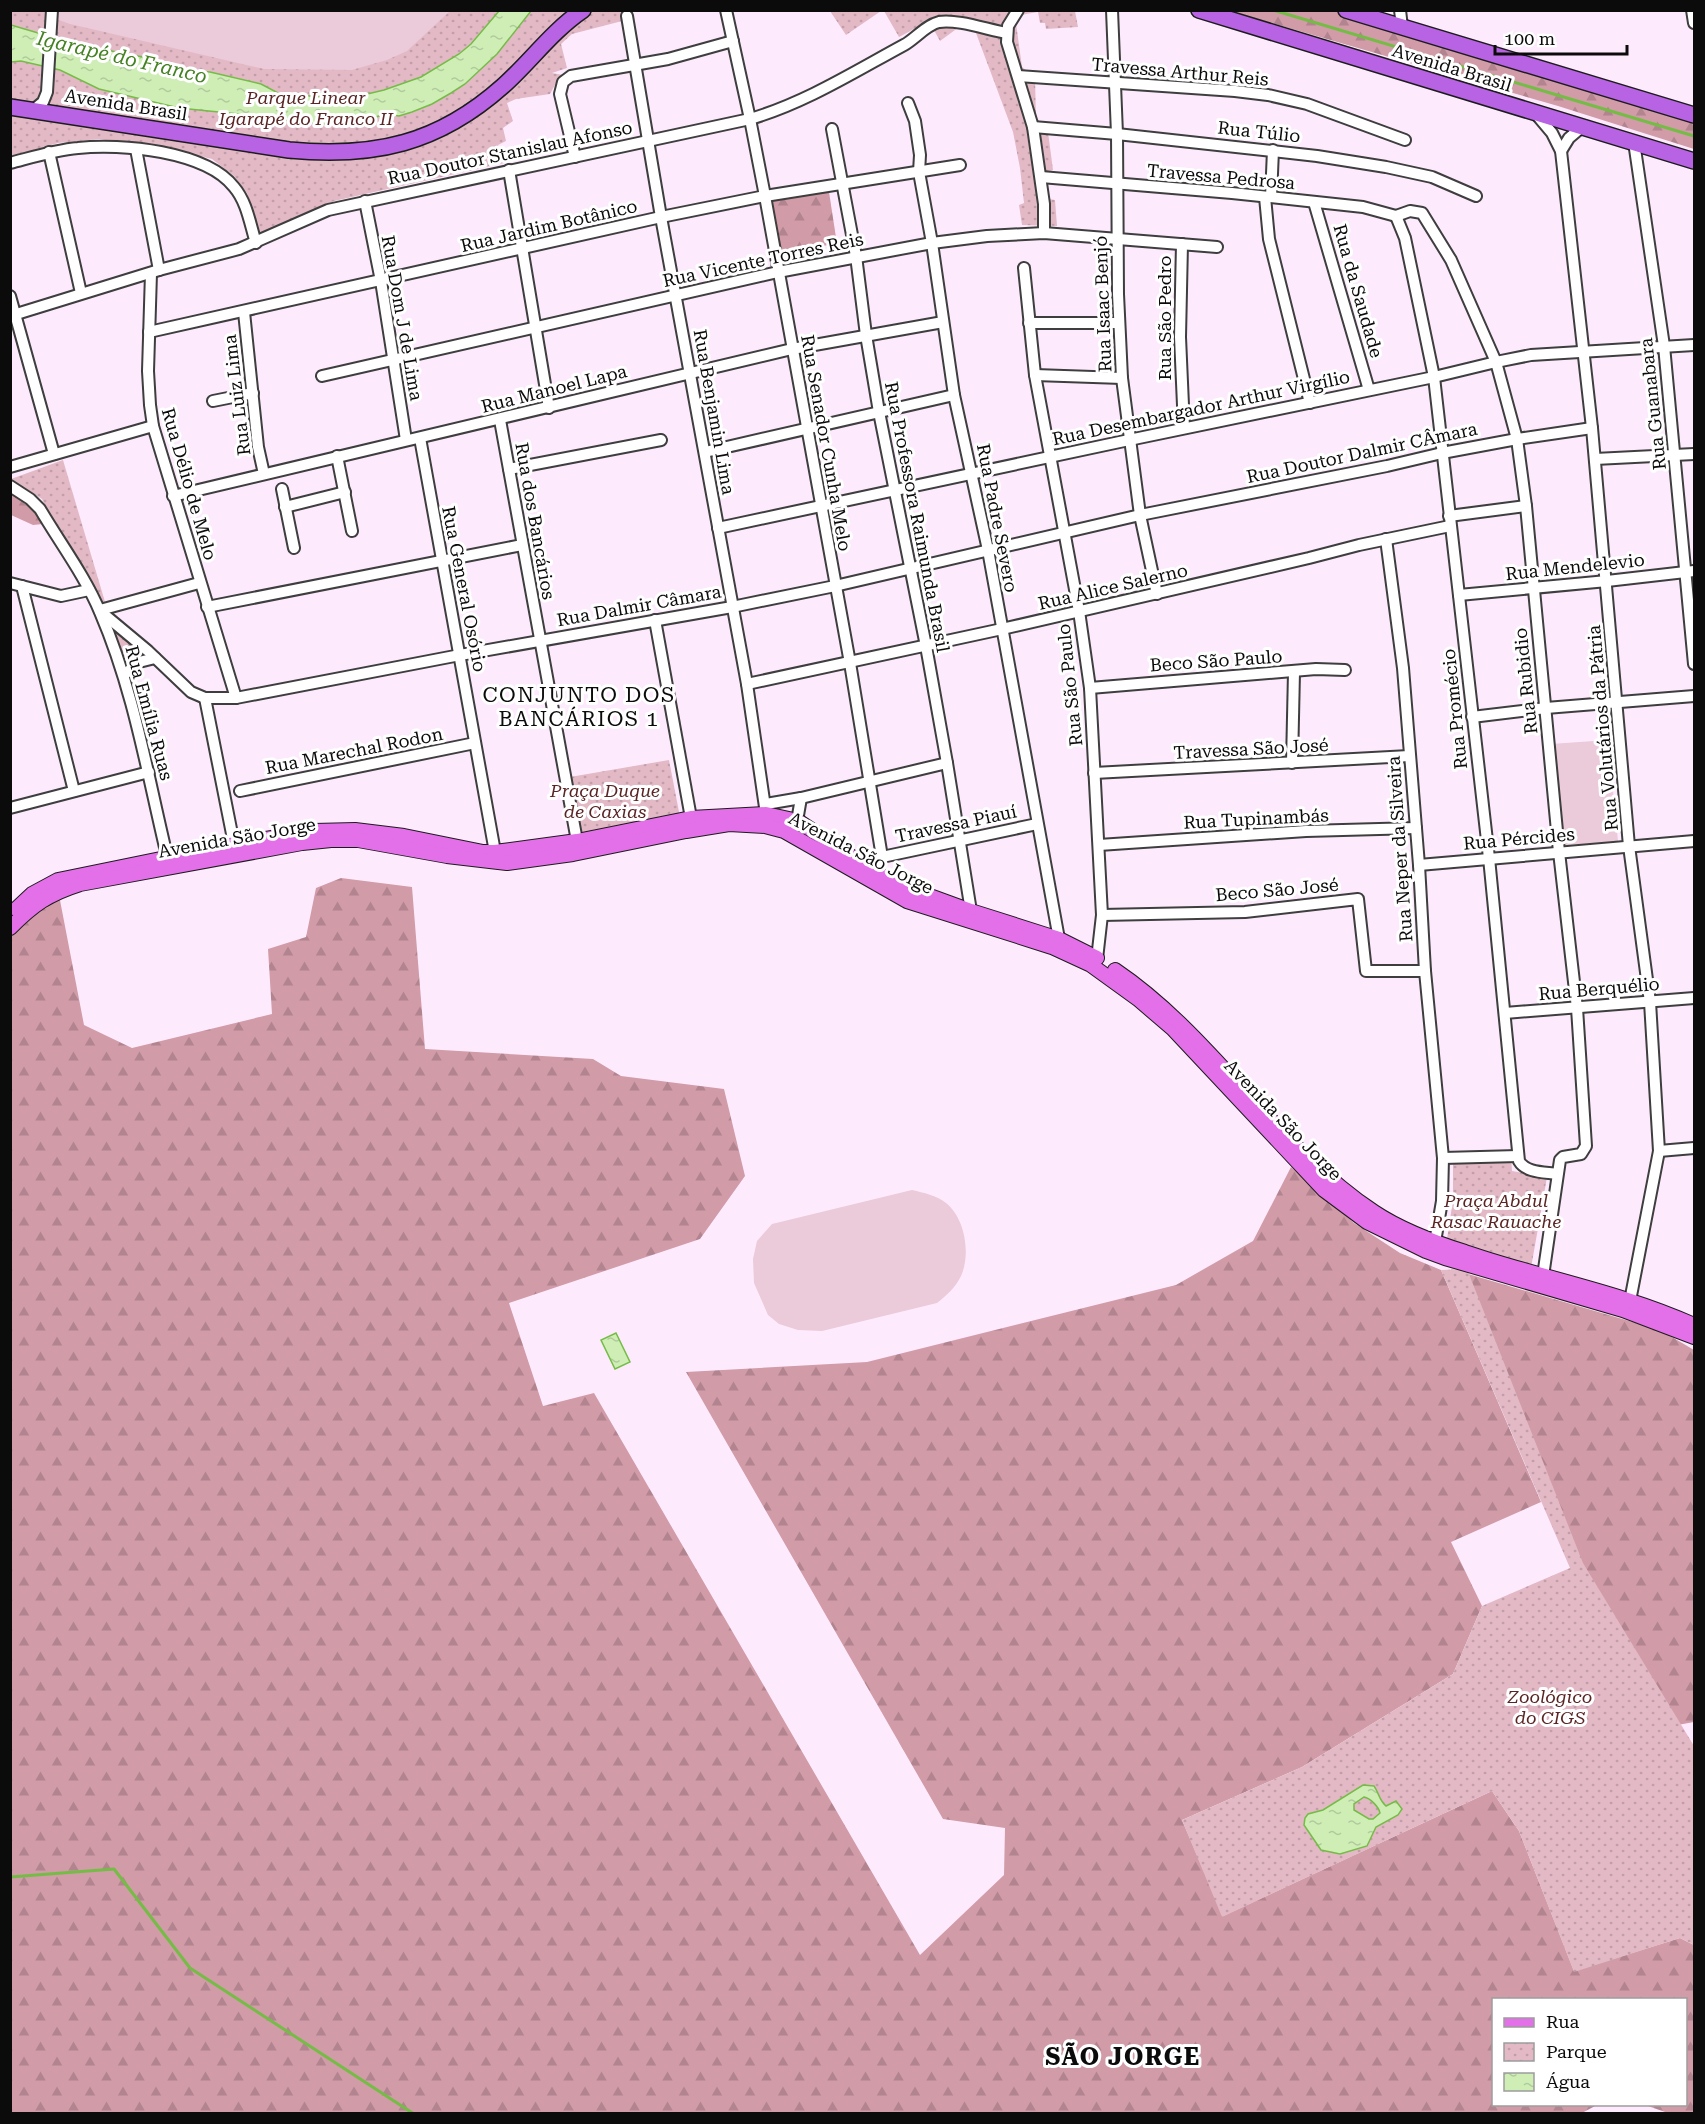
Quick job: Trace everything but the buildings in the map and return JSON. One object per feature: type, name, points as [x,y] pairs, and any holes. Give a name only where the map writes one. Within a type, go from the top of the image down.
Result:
[{"type":"highway","name":"Avenida Brasil","points":[[10,107],[289,150],[324,153],[382,149],[415,140],[448,125],[474,109],[504,86],[548,40],[583,10]]},
{"type":"highway","name":"Avenida Brasil","points":[[1199,10],[1536,114],[1695,160]]},
{"type":"highway","name":"Avenida Brasil","points":[[1346,10],[1695,115]]},
{"type":"main road","name":"Avenida São Jorge","points":[[10,928],[32,906],[59,890],[234,844],[314,831],[356,830],[404,836],[483,852],[495,852],[577,841],[691,818],[766,809],[908,901],[1052,947],[1091,965],[1115,981],[1173,1029],[1324,1190],[1375,1227],[1445,1258],[1623,1310],[1695,1337]]},
{"type":"main road","name":"Avenida São Jorge","points":[[10,915],[32,894],[58,880],[302,843],[358,840],[447,856],[507,863],[573,854],[729,824],[796,828]]},
{"type":"main road","name":"Avenida São Jorge","points":[[872,876],[1059,939],[1098,959],[1137,985],[1172,1016],[1306,1156],[1339,1187],[1375,1213],[1402,1228],[1435,1242],[1630,1301],[1695,1325]]},
{"type":"street","points":[[32,111],[43,102],[48,82],[52,10]]},
{"type":"street","name":"Rua Senador Cunha Melo","points":[[726,10],[765,196],[850,663],[882,857]]},
{"type":"street","points":[[1018,10],[1008,26],[1009,51],[1033,127],[1041,177],[1044,233]]},
{"type":"street","name":"Rua Isaac Benjó","points":[[1113,10],[1122,378],[1140,515],[1157,594]]},
{"type":"street","points":[[1400,10],[1402,27]]},
{"type":"street","points":[[1692,10],[1695,23]]},
{"type":"street","name":"Rua Benjamin Lima","points":[[627,16],[661,217],[747,684],[766,809]]},
{"type":"street","name":"Rua Doutor Stanislau Afonso","points":[[13,315],[155,271],[256,243],[328,210],[772,113],[821,90],[909,42],[935,23],[947,22],[1007,33]]},
{"type":"street","points":[[575,157],[560,94],[563,82],[570,76],[694,53],[733,41]]},
{"type":"street","name":"Travessa Arthur Reis","points":[[1018,76],[1268,95],[1307,104],[1405,140]]},
{"type":"street","name":"Rua Padre Severo","points":[[908,103],[915,121],[921,155],[919,172],[932,243],[954,395],[973,473],[988,550],[1059,939]]},
{"type":"street","name":"Rua Volutários da Pátria","points":[[1536,114],[1552,133],[1561,151],[1607,581],[1629,846],[1650,1002],[1659,1151],[1630,1301]]},
{"type":"street","name":"Rua Túlio","points":[[1033,127],[1273,150],[1386,167],[1432,177],[1476,196]]},
{"type":"street","points":[[1561,151],[1569,138],[1582,127]]},
{"type":"street","name":"Rua Professora Raimunda Brasil","points":[[832,129],[856,256],[879,412],[926,646],[971,911]]},
{"type":"street","name":"Rua Guanabara","points":[[1634,142],[1664,346],[1675,456],[1691,571],[1695,664]]},
{"type":"street","points":[[10,163],[49,152],[101,146],[169,154],[197,161],[224,176],[241,197],[256,243]]},
{"type":"street","name":"Rua Délio de Melo","points":[[136,149],[155,271],[148,332],[149,395],[153,426],[236,698]]},
{"type":"street","points":[[1273,150],[1268,197],[1269,239],[1310,403]]},
{"type":"street","points":[[49,152],[81,294]]},
{"type":"street","name":"Rua Jardim Botânico","points":[[148,332],[661,217],[765,196],[960,165]]},
{"type":"street","points":[[509,170],[549,408]]},
{"type":"street","name":"Travessa Pedrosa","points":[[1041,177],[1363,207],[1396,216]]},
{"type":"street","name":"Rua Dom J de Lima","points":[[365,201],[381,281],[406,440]]},
{"type":"street","name":"Rua da Saudade","points":[[1314,202],[1370,390]]},
{"type":"street","name":"Rua Rubidio","points":[[1396,216],[1417,211],[1422,213],[1451,260],[1496,362],[1517,439],[1526,506],[1559,852],[1577,1008],[1586,1146],[1581,1154],[1561,1159],[1557,1174]]},
{"type":"street","name":"Rua Promécio","points":[[1396,216],[1405,238],[1434,377],[1489,858],[1518,1156]]},
{"type":"street","name":"Rua Vicente Torres Reis","points":[[322,376],[778,272],[932,243],[987,236],[1044,233],[1217,247]]},
{"type":"street","name":"Rua São Pedro","points":[[1182,244],[1179,337],[1184,428]]},
{"type":"street","name":"Rua São Paulo","points":[[1024,268],[1035,375],[1079,611],[1090,688],[1102,915],[1098,959]]},
{"type":"street","points":[[10,296],[13,315],[54,454]]},
{"type":"street","name":"Rua Luiz Lima","points":[[244,312],[258,447],[264,474]]},
{"type":"street","name":"Rua Manoel Lapa","points":[[173,496],[337,456],[500,420],[690,372],[792,349],[943,322]]},
{"type":"street","points":[[1029,323],[1119,323]]},
{"type":"street","name":"Rua Desembargador Arthur Virgílio","points":[[718,528],[1496,362],[1531,356],[1695,345]]},
{"type":"street","points":[[1035,375],[1122,378]]},
{"type":"street","points":[[213,401],[253,393]]},
{"type":"street","points":[[705,452],[954,395]]},
{"type":"street","name":"Rua dos Bancários","points":[[500,420],[577,841]]},
{"type":"street","points":[[10,467],[153,426]]},
{"type":"street","name":"Rua Doutor Dalmir CÂmara","points":[[1140,515],[1442,453],[1592,428]]},
{"type":"street","name":"Rua General Osório","points":[[420,438],[495,852]]},
{"type":"street","points":[[509,469],[661,440]]},
{"type":"street","points":[[1595,459],[1695,454]]},
{"type":"street","points":[[337,456],[352,531]]},
{"type":"street","name":"Rua Emília Ruas","points":[[10,486],[40,509],[100,611],[124,675],[149,772],[168,862]]},
{"type":"street","points":[[282,489],[294,548]]},
{"type":"street","points":[[285,507],[345,492]]},
{"type":"street","name":"Rua Alice Salerno","points":[[747,684],[1157,594],[1386,539],[1449,521],[1526,506]]},
{"type":"street","name":"Rua Dalmir Câmara","points":[[205,698],[236,698],[835,586],[1140,515]]},
{"type":"street","name":"Rua Neper da Silveira","points":[[1386,539],[1403,668],[1425,971],[1443,1158],[1442,1202],[1435,1242]]},
{"type":"street","points":[[207,607],[522,545]]},
{"type":"street","name":"Rua Mendelevio","points":[[1459,595],[1691,571]]},
{"type":"street","points":[[10,583],[61,596],[89,590]]},
{"type":"street","points":[[100,611],[200,583]]},
{"type":"street","points":[[22,586],[74,791]]},
{"type":"street","points":[[100,611],[155,658],[184,688],[205,698],[234,844]]},
{"type":"street","points":[[656,620],[691,818]]},
{"type":"street","points":[[124,675],[139,662],[155,658]]},
{"type":"street","name":"Beco São Paulo","points":[[1090,688],[1333,668],[1346,670]]},
{"type":"street","points":[[1292,763],[1294,672]]},
{"type":"street","points":[[1473,717],[1546,708],[1695,696]]},
{"type":"street","name":"Rua Marechal Rodon","points":[[240,791],[475,743]]},
{"type":"street","name":"Travessa São José","points":[[1094,773],[1409,756]]},
{"type":"street","points":[[766,809],[801,798],[947,763]]},
{"type":"street","points":[[11,807],[149,772]]},
{"type":"street","points":[[796,828],[801,798]]},
{"type":"street","name":"Travessa Piauí","points":[[882,857],[1037,824]]},
{"type":"street","name":"Rua Tupinambás","points":[[1099,845],[1306,831],[1416,828]]},
{"type":"street","name":"Rua Pércides","points":[[1419,864],[1695,841]]},
{"type":"street","points":[[872,876],[882,857]]},
{"type":"street","name":"Beco São José","points":[[1102,915],[1245,912],[1359,899],[1366,971],[1425,971]]},
{"type":"street","name":"Rua Berquélio","points":[[1505,1013],[1695,998]]},
{"type":"street","points":[[1659,1151],[1695,1148]]},
{"type":"street","points":[[1443,1158],[1518,1156],[1520,1165],[1524,1168],[1557,1174],[1543,1276]]},
{"type":"green space","name":"Parque Linear Igarapé do Franco II","points":[[10,11],[630,11],[625,12],[626,20],[572,34],[561,44],[567,68],[552,73],[563,75],[558,79],[550,94],[516,99],[507,103],[513,121],[503,128],[506,141],[498,145],[504,163],[334,201],[262,234],[259,233],[247,193],[234,176],[212,159],[173,149],[99,139],[58,143],[11,157]]},
{"type":"green space","points":[[830,11],[881,11],[846,35]]},
{"type":"green space","points":[[884,11],[1075,11],[1078,27],[1046,29],[1045,23],[1040,23],[1038,12],[1015,16],[1022,67],[1035,77],[1036,120],[1048,132],[1053,170],[1045,173],[1043,198],[1055,200],[1057,226],[1022,225],[1019,205],[1024,203],[1013,132],[973,25],[966,22],[940,41],[929,21],[899,37]]},
{"type":"green space","points":[[1230,11],[1334,11],[1569,80],[1694,119],[1694,149],[1558,106]]},
{"type":"green space","points":[[829,192],[837,244],[775,252],[771,201]]},
{"type":"green space","points":[[63,460],[113,629],[145,657],[129,664],[42,499],[11,479]]},
{"type":"green space","points":[[11,493],[34,511],[43,524],[33,525],[11,515]]},
{"type":"green space","name":"Praça Duque de Caxias","points":[[669,760],[680,817],[579,837],[570,777]]},
{"type":"green space","points":[[341,878],[412,887],[425,1049],[593,1059],[621,1076],[724,1089],[745,1176],[700,1239],[509,1303],[543,1406],[594,1393],[920,1955],[1004,1875],[1005,1828],[943,1819],[686,1372],[867,1362],[1176,1285],[1253,1241],[1291,1167],[1354,1223],[1400,1253],[1441,1270],[1541,1502],[1451,1542],[1482,1606],[1453,1674],[1302,1767],[1182,1820],[1223,1916],[1492,1791],[1519,1831],[1574,1971],[1680,1938],[1694,1945],[1694,2113],[1668,2113],[1648,2106],[1687,2106],[1687,1998],[1492,1998],[1492,2106],[1595,2106],[1580,2114],[11,2114],[10,932],[59,895],[84,1025],[132,1048],[272,1014],[268,949],[306,937],[316,888]]},
{"type":"green space","name":"Praça Abdul Rasac Rauache","points":[[1511,1155],[1512,1171],[1547,1177],[1531,1268],[1447,1239],[1453,1200],[1453,1159]]},
{"type":"green space","points":[[1451,1269],[1660,1330],[1694,1350],[1694,1722],[1650,1730]]},
{"type":"green space","name":"Zoológico do CIGS","points":[[1467,1269],[1583,1563],[1694,1746],[1694,1945],[1680,1938],[1574,1972],[1519,1831],[1492,1791],[1222,1917],[1182,1820],[1302,1767],[1453,1674],[1482,1606],[1570,1568],[1441,1270]]},
{"type":"shaded area","points":[[56,10],[450,11],[407,51],[387,60],[352,70],[264,69],[70,24],[56,19]]},
{"type":"shaded area","points":[[1608,740],[1618,841],[1561,846],[1551,744]]},
{"type":"shaded area","points":[[912,1190],[942,1200],[953,1210],[962,1227],[966,1247],[964,1267],[956,1284],[944,1297],[937,1303],[822,1331],[798,1330],[779,1324],[768,1315],[754,1283],[753,1259],[757,1241],[772,1224]]},
{"type":"water","points":[[499,11],[531,11],[497,54],[465,84],[432,104],[412,112],[399,116],[386,114],[367,122],[336,125],[179,108],[99,89],[60,70],[21,61],[11,62],[11,25],[79,45],[261,84],[278,93],[330,98],[359,96],[421,77],[459,54],[471,44]]},
{"type":"water","points":[[616,1333],[630,1362],[615,1369],[601,1340]]},
{"type":"water","points":[[1363,1785],[1374,1786],[1386,1806],[1396,1801],[1402,1809],[1398,1815],[1376,1827],[1367,1846],[1340,1854],[1321,1850],[1304,1825],[1308,1814],[1323,1810]],"holes":[[[1366,1798],[1374,1803],[1380,1813],[1373,1819],[1354,1810],[1354,1804]]]},
{"type":"waterway","name":"Igarapé do Franco","points":[[1273,10],[1694,136]]},
{"type":"waterway","points":[[10,1877],[114,1869],[190,1968],[414,2114]]},
{"type":"district","name":"CONJUNTO DOS BANCÁRIOS 1","points":[[579,707]]},
{"type":"district","name":"SÃO JORGE","points":[[1123,2057]]}]
